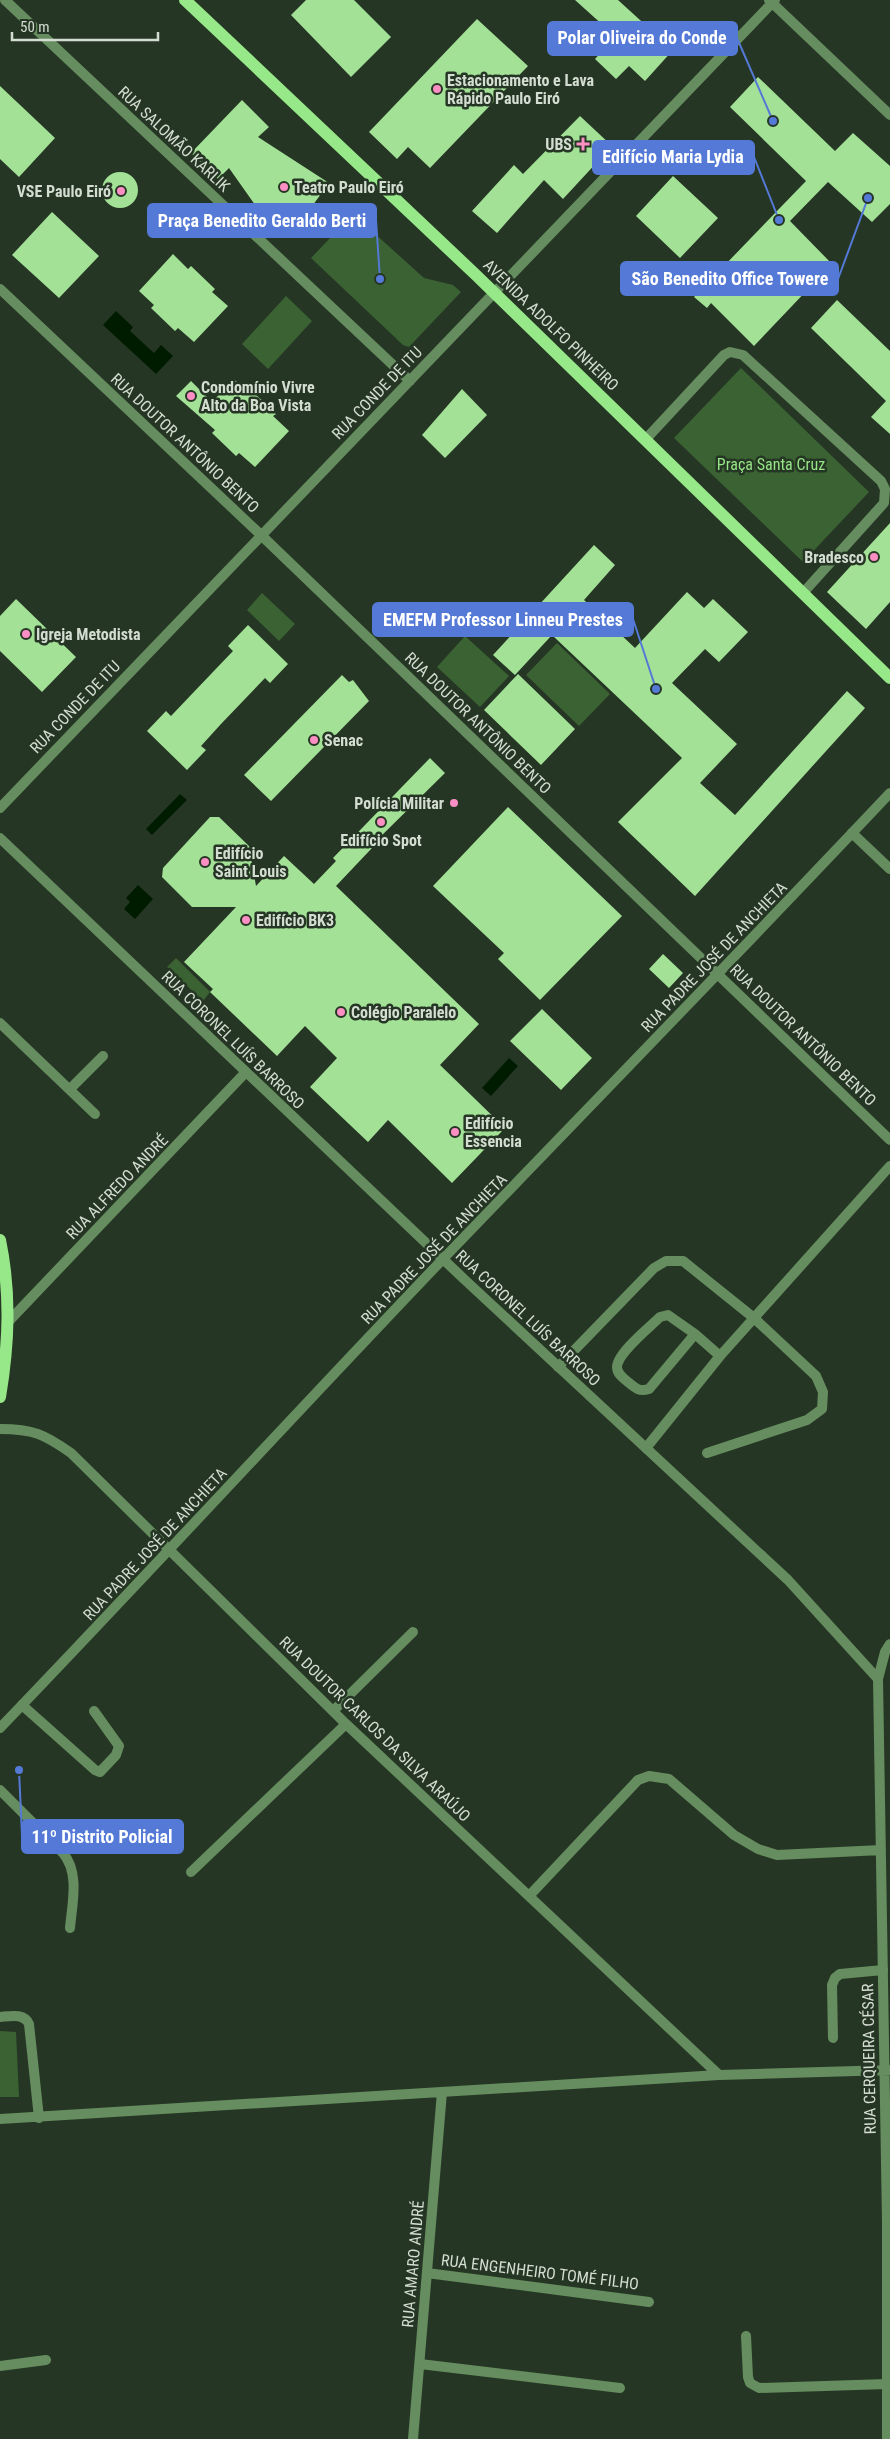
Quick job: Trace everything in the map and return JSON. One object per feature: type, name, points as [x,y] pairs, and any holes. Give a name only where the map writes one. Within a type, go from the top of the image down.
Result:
[{"type":"main road","name":"AVENIDA ADOLFO PINHEIRO","points":[[185,0],[494,292],[890,678]]},
{"type":"main road","points":[[0,1240],[7,1276],[9,1321],[7,1356],[0,1397]]},
{"type":"street","name":"RUA SALOMÃO KARLIK","points":[[5,0],[410,380]]},
{"type":"street","name":"RUA CONDE DE ITU","points":[[0,808],[772,1]]},
{"type":"street","points":[[772,1],[890,115]]},
{"type":"street","name":"RUA DOUTOR ANTÔNIO BENTO","points":[[0,289],[261,535],[890,1140]]},
{"type":"street","points":[[645,440],[724,356],[737,352],[743,355],[881,481],[885,489],[884,503],[803,593]]},
{"type":"street","name":"RUA PADRE JOSÉ DE ANCHIETA","points":[[0,1728],[171,1550],[443,1259],[719,975],[890,793]]},
{"type":"street","points":[[852,833],[890,869]]},
{"type":"street","name":"RUA CORONEL LUÍS BARROSO","points":[[0,838],[443,1259],[788,1580],[878,1679]]},
{"type":"street","points":[[0,1023],[95,1114]]},
{"type":"street","points":[[70,1089],[103,1056]]},
{"type":"street","name":"RUA ALFREDO ANDRÉ","points":[[9,1321],[246,1072]]},
{"type":"street","points":[[646,1448],[720,1356],[890,1166]]},
{"type":"street","points":[[558,1367],[654,1268],[666,1261],[683,1261],[754,1318],[816,1376],[823,1392],[822,1408],[807,1420],[707,1453]]},
{"type":"street","points":[[695,1334],[649,1389],[642,1391],[636,1389],[618,1374],[617,1366],[622,1356],[660,1317],[668,1315],[676,1319],[695,1334],[720,1356]]},
{"type":"street","name":"RUA DOUTOR CARLOS DA SILVA ARAÚJO","points":[[0,1430],[24,1429],[46,1436],[71,1453],[105,1484],[346,1724],[719,2075]]},
{"type":"street","points":[[333,1711],[413,1632]]},
{"type":"street","name":"RUA CERQUEIRA CÉSAR","points":[[887,2439],[887,2070],[883,1970],[878,1679],[885,1652],[890,1644]]},
{"type":"street","points":[[22,1705],[95,1770],[100,1772],[116,1755],[118,1746],[94,1711]]},
{"type":"street","points":[[190,1872],[346,1724]]},
{"type":"street","points":[[529,1896],[638,1780],[649,1776],[669,1780],[734,1834],[766,1853],[881,1850]]},
{"type":"street","points":[[0,1790],[63,1853],[71,1864],[73,1883],[70,1928]]},
{"type":"street","points":[[833,2038],[832,1984],[835,1978],[840,1974],[883,1970]]},
{"type":"street","points":[[0,2017],[20,2016],[28,2020],[30,2024],[39,2118]]},
{"type":"street","points":[[0,2119],[719,2075],[887,2070]]},
{"type":"street","name":"RUA AMARO ANDRÉ","points":[[413,2439],[442,2092]]},
{"type":"street","name":"RUA ENGENHEIRO TOMÉ FILHO","points":[[427,2273],[649,2302]]},
{"type":"street","points":[[746,2336],[748,2377],[750,2383],[759,2388],[887,2384]]},
{"type":"street","points":[[0,2366],[46,2360]]},
{"type":"street","points":[[420,2364],[620,2388]]},
{"type":"green space","points":[[353,214],[424,278],[453,285],[461,292],[409,347],[403,345],[311,258]]},
{"type":"green space","points":[[286,296],[312,321],[268,369],[242,344]]},
{"type":"green space","name":"Praça Santa Cruz","points":[[741,368],[869,492],[803,562],[674,438]]},
{"type":"green space","points":[[262,593],[295,624],[279,641],[247,610]]},
{"type":"green space","points":[[465,636],[509,676],[480,707],[437,667]]},
{"type":"green space","points":[[557,643],[610,694],[579,726],[526,675]]},
{"type":"green space","points":[[176,958],[210,992],[203,1001],[167,967]]},
{"type":"green space","points":[[0,2031],[16,2032],[19,2097],[0,2097]]},
{"type":"shaded area","points":[[116,311],[133,327],[130,331],[154,353],[161,345],[173,356],[156,374],[103,325]]},
{"type":"shaded area","points":[[180,794],[187,800],[152,835],[146,829]]},
{"type":"shaded area","points":[[138,885],[153,899],[135,919],[124,909],[130,902],[126,898]]},
{"type":"shaded area","points":[[509,1058],[518,1066],[491,1096],[482,1088]]},
{"type":"building","points":[[306,0],[354,0],[391,37],[351,77],[291,15]]},
{"type":"building","points":[[575,0],[618,0],[673,50],[645,81],[629,66],[616,79],[595,59],[606,47],[595,38],[605,27]]},
{"type":"building","points":[[477,19],[528,66],[430,168],[408,147],[397,159],[369,132]]},
{"type":"building","points":[[758,77],[835,151],[853,133],[890,166],[890,204],[872,222],[828,182],[790,221],[832,264],[754,346],[711,303],[707,308],[694,297],[806,181],[730,107]]},
{"type":"building","points":[[0,86],[55,138],[19,177],[0,159]]},
{"type":"building","name":"Teatro Paulo Eiró","points":[[242,100],[269,127],[258,137],[329,183],[310,209],[277,236],[229,168],[218,179],[191,153]]},
{"type":"building","points":[[580,116],[612,146],[563,199],[544,180],[497,233],[472,211],[514,165],[523,174]]},
{"type":"building","name":"VSE Paulo Eiró","points":[[120,172],[127,173],[133,177],[137,183],[137,197],[133,203],[127,207],[120,208],[113,207],[107,203],[103,197],[102,190],[103,183],[107,177],[113,173]]},
{"type":"building","points":[[673,176],[718,218],[680,258],[636,216]]},
{"type":"building","points":[[52,212],[99,256],[59,298],[12,255]]},
{"type":"building","points":[[173,254],[188,269],[191,266],[215,289],[212,292],[228,306],[194,342],[178,328],[175,331],[151,308],[154,305],[139,291]]},
{"type":"building","points":[[837,300],[890,351],[890,434],[871,417],[886,401],[811,328]]},
{"type":"building","points":[[234,379],[249,394],[252,391],[276,414],[273,416],[289,431],[255,467],[239,453],[236,456],[212,433],[215,430],[176,396],[191,381],[212,402]]},
{"type":"building","points":[[462,389],[487,415],[445,458],[422,435]]},
{"type":"building","name":"Bradesco","points":[[890,523],[890,602],[866,629],[827,592]]},
{"type":"building","points":[[594,545],[615,565],[584,600],[635,648],[687,592],[704,608],[713,599],[748,632],[719,662],[705,649],[672,683],[737,744],[700,783],[735,815],[847,691],[865,708],[695,896],[618,822],[682,758],[552,635],[515,675],[493,655]]},
{"type":"building","name":"Igreja Metodista","points":[[16,599],[76,657],[42,692],[0,651],[0,616]]},
{"type":"building","points":[[248,625],[288,664],[270,683],[265,678],[221,724],[201,746],[206,750],[187,770],[147,731],[166,711],[171,716],[233,651],[228,646]]},
{"type":"building","points":[[518,674],[575,729],[541,765],[484,710]]},
{"type":"building","points":[[342,675],[349,682],[353,680],[369,701],[271,801],[244,775]]},
{"type":"building","name":"Colégio Paralelo","points":[[430,758],[445,773],[371,846],[372,848],[336,886],[479,1024],[440,1065],[505,1128],[452,1183],[388,1120],[368,1142],[310,1087],[337,1058],[305,1026],[277,1056],[210,992],[213,989],[184,962],[236,907],[192,907],[162,877],[163,868],[210,817],[219,817],[249,846],[256,886],[284,856],[314,884],[336,861],[333,858]]},
{"type":"building","points":[[508,807],[622,916],[540,1000],[498,959],[504,953],[433,886]]},
{"type":"building","points":[[663,954],[683,973],[669,988],[649,969]]},
{"type":"building","points":[[542,1009],[592,1058],[561,1090],[510,1041]]},
{"type":"place","name":"Estacionamento e Lava Rápido Paulo Eiró","points":[[437,89]]},
{"type":"place","name":"Polar Oliveira do Conde","points":[[773,121]]},
{"type":"place","name":"UBS","points":[[583,144]]},
{"type":"place","name":"Teatro Paulo Eiró","points":[[284,187]]},
{"type":"place","name":"VSE Paulo Eiró","points":[[121,191]]},
{"type":"place","name":"São Benedito Office Towere","points":[[868,198]]},
{"type":"place","name":"Edifício Maria Lydia","points":[[779,220]]},
{"type":"place","name":"Praça Benedito Geraldo Berti","points":[[380,279]]},
{"type":"place","name":"Condomínio Vivre Alto da Boa Vista","points":[[191,396]]},
{"type":"place","name":"Bradesco","points":[[874,557]]},
{"type":"place","name":"Igreja Metodista","points":[[26,634]]},
{"type":"place","name":"EMEFM Professor Linneu Prestes","points":[[656,689]]},
{"type":"place","name":"Senac","points":[[314,740]]},
{"type":"place","name":"Polícia Militar","points":[[454,803]]},
{"type":"place","name":"Edifício Spot","points":[[381,822]]},
{"type":"place","name":"Edifício Saint Louis","points":[[205,862]]},
{"type":"place","name":"Edifício BK3","points":[[246,920]]},
{"type":"place","name":"Colégio Paralelo","points":[[341,1012]]},
{"type":"place","name":"Edifício Essencia","points":[[455,1132]]},
{"type":"place","name":"11º Distrito Policial","points":[[19,1770]]}]
